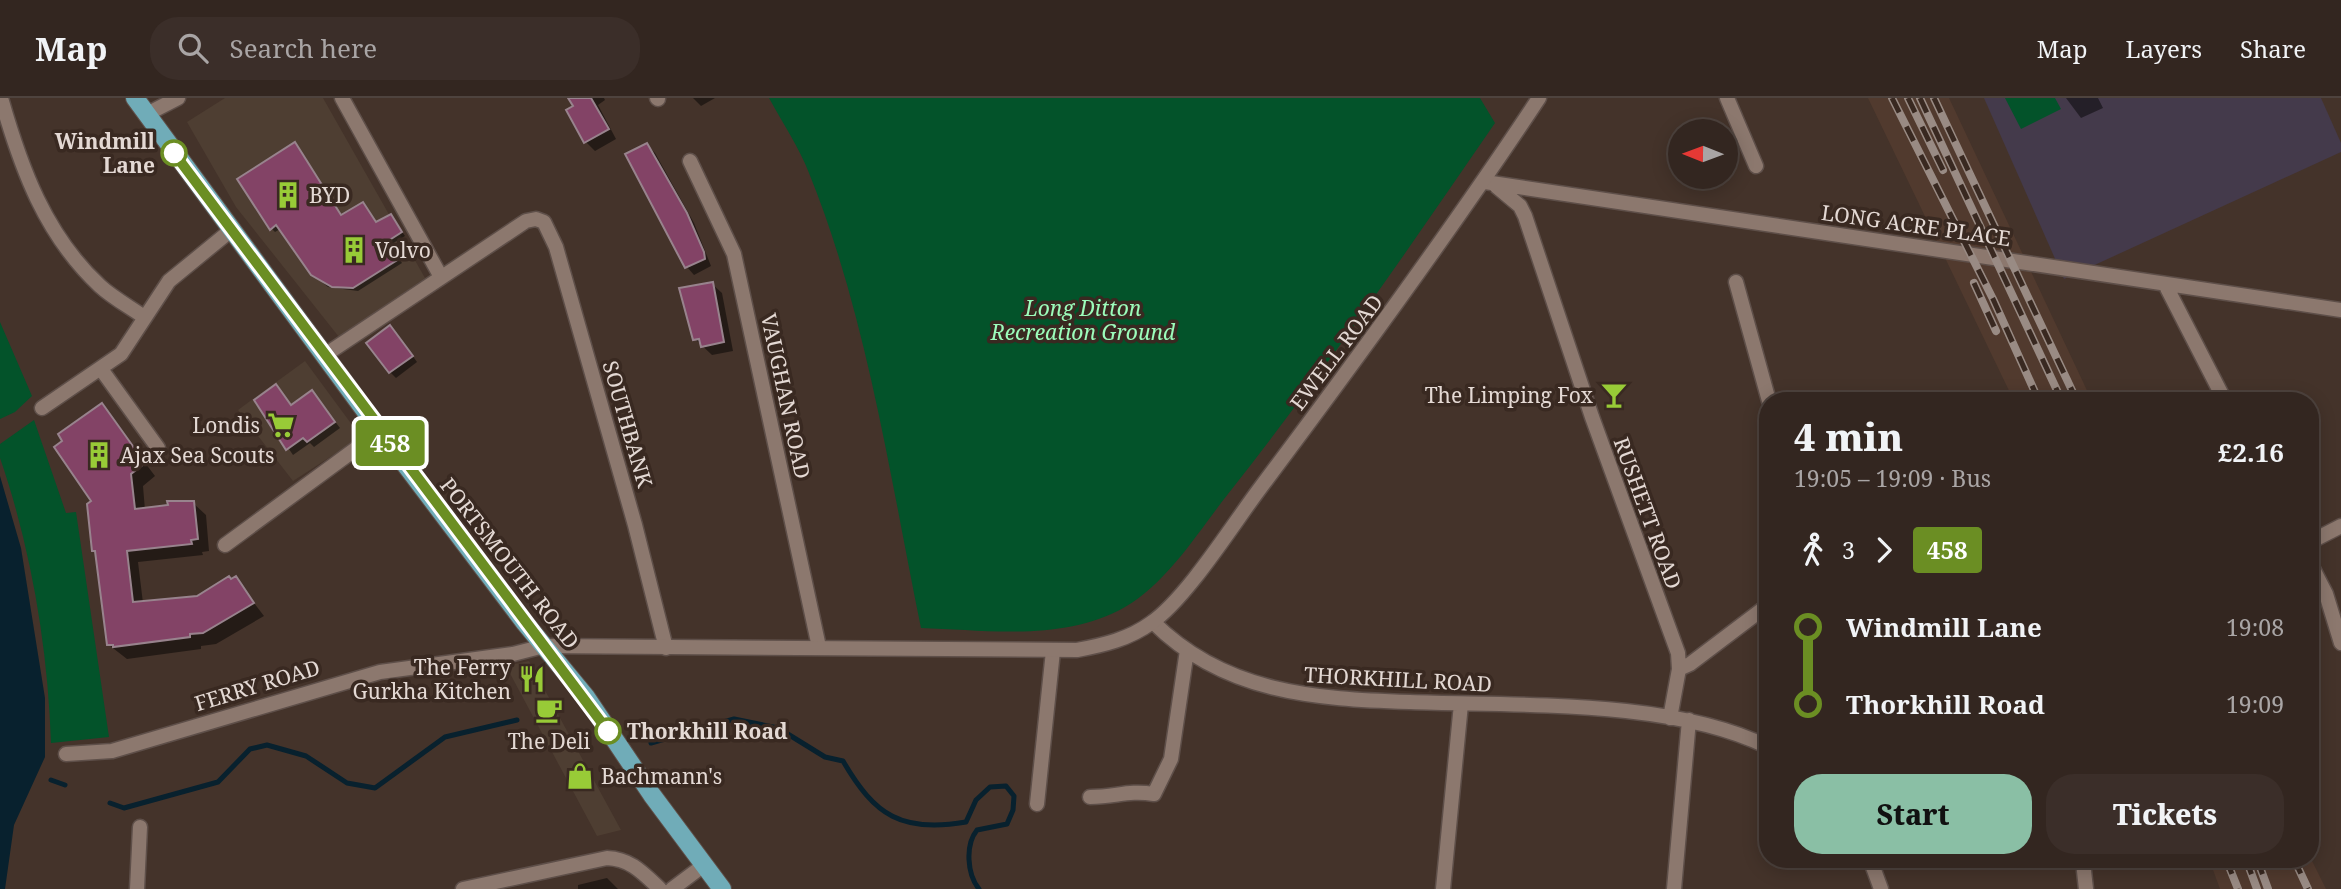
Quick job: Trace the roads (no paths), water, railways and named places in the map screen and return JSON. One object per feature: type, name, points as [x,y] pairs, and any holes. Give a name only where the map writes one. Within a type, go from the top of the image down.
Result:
[{"type":"main road","name":"PORTSMOUTH ROAD","points":[[135,98],[230,231],[380,431],[586,697],[722,889]]},
{"type":"street","points":[[1,98],[21,167],[69,251],[101,286],[144,317]]},
{"type":"street","points":[[147,114],[178,98]]},
{"type":"street","points":[[325,355],[441,277],[342,98]]},
{"type":"street","name":"EWELL ROAD","points":[[1153,622],[1179,595],[1419,275],[1485,183],[1539,98]]},
{"type":"street","points":[[1727,98],[1756,166]]},
{"type":"street","name":"VAUGHAN ROAD","points":[[690,161],[734,254],[819,647]]},
{"type":"street","name":"LONG ACRE PLACE","points":[[1485,183],[2341,310]]},
{"type":"street","name":"RUSHETT ROAD","points":[[1485,183],[1500,188],[1520,206],[1525,216],[1592,417],[1678,653],[1679,669],[1670,718]]},
{"type":"street","name":"SOUTHBANK","points":[[441,277],[526,220],[536,219],[548,228],[556,247],[635,525],[666,648]]},
{"type":"street","points":[[42,408],[121,354],[169,281],[230,231]]},
{"type":"street","points":[[1736,282],[1767,392]]},
{"type":"street","points":[[2166,288],[2220,392]]},
{"type":"street","points":[[101,369],[158,448]]},
{"type":"street","points":[[226,545],[380,431]]},
{"type":"street","points":[[2319,537],[2341,526]]},
{"type":"street","points":[[2319,580],[2326,594],[2341,643]]},
{"type":"street","points":[[1679,669],[1690,664],[1759,613]]},
{"type":"street","points":[[544,646],[1053,650],[1099,646],[1122,639],[1153,622]]},
{"type":"street","name":"THORKHILL ROAD","points":[[1153,622],[1187,650],[1249,682],[1292,694],[1343,700],[1549,706],[1670,718],[1689,720],[1734,732],[1759,743]]},
{"type":"street","name":"FERRY ROAD","points":[[66,754],[112,751],[380,672],[513,654],[544,646]]},
{"type":"street","points":[[1037,804],[1053,650]]},
{"type":"street","points":[[1090,797],[1111,797],[1128,790],[1154,794],[1171,759],[1187,650]]},
{"type":"street","points":[[1443,889],[1461,704]]},
{"type":"street","points":[[1674,889],[1689,720]]},
{"type":"street","points":[[137,889],[141,827]]},
{"type":"street","points":[[463,889],[607,858],[621,859],[635,865],[660,889]]},
{"type":"street","points":[[672,889],[704,865]]},
{"type":"street","points":[[1873,868],[1881,889]]},
{"type":"street","points":[[2084,871],[2086,889]]},
{"type":"water","points":[[0,476],[21,548],[45,698],[45,757],[14,825],[5,889],[0,889]]},
{"type":"waterway","points":[[651,743],[734,719],[778,728],[825,757],[843,761],[867,795],[892,816],[924,825],[966,822],[976,800],[990,787],[1006,786],[1014,796],[1013,810],[1007,824],[977,830],[971,843],[970,868],[979,889]]},
{"type":"waterway","points":[[110,803],[124,808],[218,782],[250,749],[267,745],[306,756],[347,783],[375,788],[445,737],[517,720]]},
{"type":"waterway","points":[[51,780],[65,785]]},
{"type":"railway","points":[[1892,98],[1993,299],[2035,392]]},
{"type":"railway","points":[[1908,98],[1943,170]]},
{"type":"railway","points":[[1920,98],[2058,392]]},
{"type":"railway","points":[[1934,98],[2073,392]]},
{"type":"railway","points":[[1974,283],[1996,331]]},
{"type":"railway","points":[[2230,868],[2238,889]]},
{"type":"railway","points":[[2249,868],[2257,889]]},
{"type":"railway","points":[[2260,868],[2268,889]]},
{"type":"railway","points":[[2298,868],[2308,889]]},
{"type":"place","name":"Windmill Lane","points":[[174,153]]},
{"type":"place","name":"BYD","points":[[288,195]]},
{"type":"place","name":"Volvo","points":[[354,250]]},
{"type":"place","name":"The Limping Fox","points":[[1614,395]]},
{"type":"place","name":"Londis","points":[[281,425]]},
{"type":"place","name":"Ajax Sea Scouts","points":[[99,455]]},
{"type":"place","name":"The Ferry Gurkha Kitchen","points":[[532,679]]},
{"type":"place","name":"The Deli","points":[[549,710]]},
{"type":"place","name":"Thorkhill Road","points":[[608,731]]},
{"type":"place","name":"Bachmann's","points":[[580,776]]},
{"type":"park label","name":"Long Ditton Recreation Ground","points":[[1083,320]]}]
